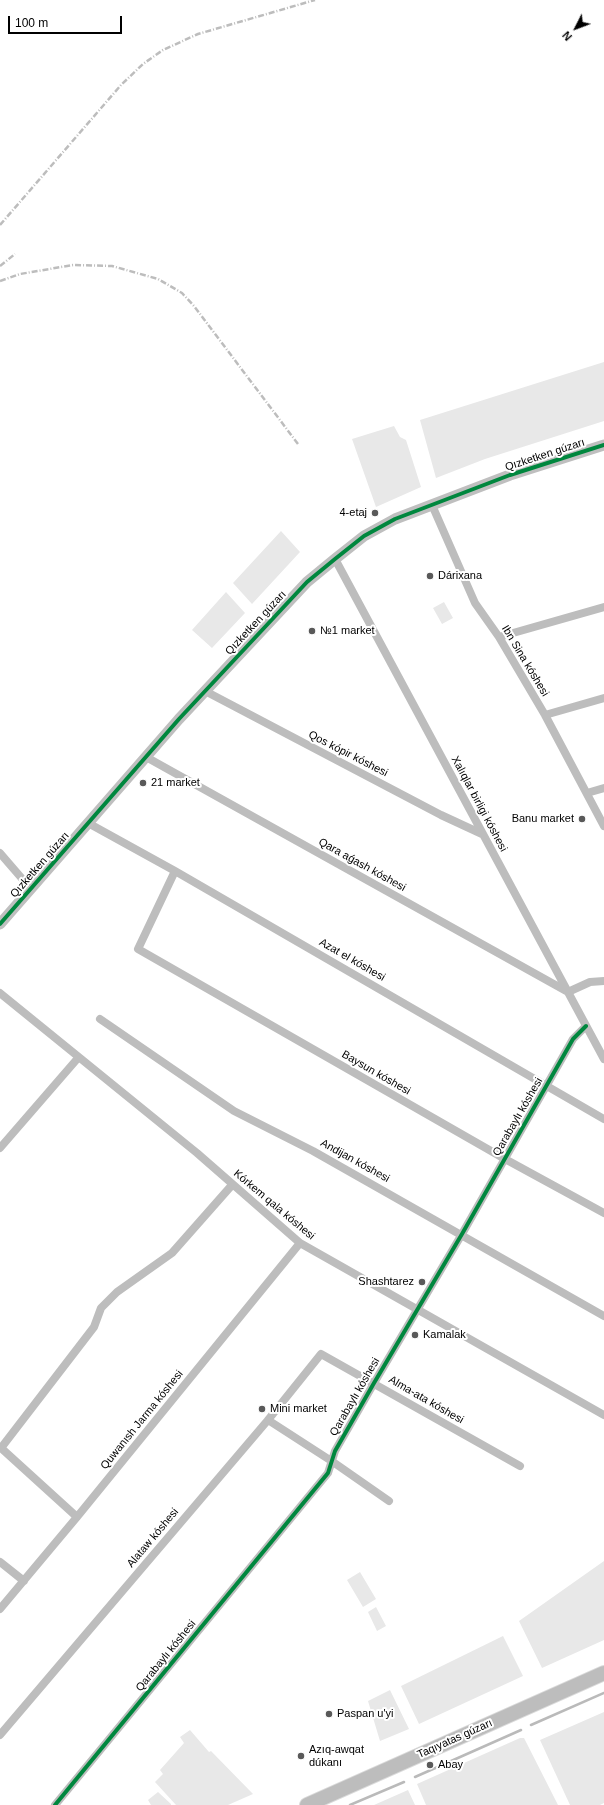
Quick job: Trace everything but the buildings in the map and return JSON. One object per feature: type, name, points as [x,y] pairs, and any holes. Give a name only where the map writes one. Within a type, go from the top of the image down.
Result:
[{"type":"highway","name":"Taqıyatas gúzarı","points":[[307,1805],[604,1673]]},
{"type":"street","name":"Qızketken gúzarı","points":[[0,924],[205,691],[307,582],[364,536],[395,519],[510,475],[604,445]]},
{"type":"street","name":"Ibn Sina kóshesi","points":[[432,505],[475,603],[499,637],[545,715],[604,826]]},
{"type":"street","name":"Xalıqlar birligi kóshesi","points":[[335,559],[604,1059]]},
{"type":"street","points":[[499,637],[604,607]]},
{"type":"street","name":"Qos kópir kóshesi","points":[[205,691],[441,815],[482,834]]},
{"type":"street","points":[[545,715],[604,698]]},
{"type":"street","name":"Qara aǵash kóshesi","points":[[146,757],[568,992]]},
{"type":"street","points":[[587,793],[604,788]]},
{"type":"street","name":"Azat el kóshesi","points":[[88,823],[175,871],[604,1119]]},
{"type":"street","points":[[0,854],[31,889]]},
{"type":"street","name":"Baysun kóshesi","points":[[175,871],[138,949],[505,1160],[604,1213]]},
{"type":"street","points":[[568,992],[590,982],[604,981]]},
{"type":"street","name":"Kórkem qala kóshesi","points":[[1,996],[197,1153],[300,1243],[604,1415]]},
{"type":"street","name":"Andijan kóshesi","points":[[100,1019],[234,1111],[313,1151],[462,1234],[604,1316]]},
{"type":"street","name":"Qarabaylı kóshesi","points":[[55,1805],[323,1479],[333,1462],[335,1451],[417,1308],[505,1160],[573,1039],[586,1026]]},
{"type":"street","points":[[0,1148],[78,1058]]},
{"type":"street","points":[[77,1517],[0,1447],[94,1327],[101,1308],[117,1292],[172,1253],[232,1185]]},
{"type":"street","name":"Quwanısh Jarma kóshesi","points":[[0,1609],[77,1517],[300,1243]]},
{"type":"street","name":"Alma-ata kóshesi","points":[[321,1354],[520,1466]]},
{"type":"street","name":"Alataw kóshesi","points":[[0,1735],[268,1420],[321,1354]]},
{"type":"street","points":[[268,1420],[333,1462],[389,1501]]},
{"type":"street","points":[[0,1562],[24,1581]]},
{"type":"shaded area","points":[[604,362],[604,421],[485,459],[436,478],[420,420]]},
{"type":"shaded area","points":[[394,426],[400,437],[406,440],[421,487],[376,507],[352,439]]},
{"type":"shaded area","points":[[281,531],[300,552],[252,604],[233,583]]},
{"type":"shaded area","points":[[226,592],[245,613],[212,648],[192,630]]},
{"type":"shaded area","points":[[444,602],[453,618],[442,624],[433,608]]},
{"type":"shaded area","points":[[604,1561],[604,1640],[542,1668],[519,1621]]},
{"type":"shaded area","points":[[360,1572],[376,1599],[363,1607],[347,1580]]},
{"type":"shaded area","points":[[376,1607],[386,1626],[377,1631],[368,1612]]},
{"type":"shaded area","points":[[503,1636],[523,1676],[419,1724],[401,1686]]},
{"type":"shaded area","points":[[390,1690],[409,1729],[380,1741],[368,1701]]},
{"type":"shaded area","points":[[604,1712],[604,1803],[600,1805],[570,1805],[540,1740]]},
{"type":"shaded area","points":[[190,1730],[209,1752],[211,1751],[253,1794],[228,1805],[176,1805],[155,1782],[163,1774],[160,1770],[184,1743],[180,1737]]},
{"type":"shaded area","points":[[520,1738],[524,1738],[558,1805],[426,1805],[417,1784]]},
{"type":"shaded area","points":[[408,1790],[415,1805],[374,1805]]},
{"type":"shaded area","points":[[158,1792],[171,1805],[151,1805],[148,1800]]},
{"type":"waterway","points":[[531,1725],[604,1693]]},
{"type":"waterway","points":[[415,1777],[521,1730]]},
{"type":"waterway","points":[[350,1805],[404,1782]]},
{"type":"railway","points":[[0,225],[121,85],[143,64],[163,50],[198,34],[315,0]]},
{"type":"railway","points":[[0,266],[15,254]]},
{"type":"railway","points":[[0,281],[20,274],[73,265],[112,266],[158,279],[182,293],[194,306],[298,444]]},
{"type":"cycle path","points":[[0,924],[179,719],[307,582],[364,536],[395,519],[510,475],[604,445]]},
{"type":"cycle path","points":[[55,1805],[328,1473],[335,1451],[374,1383],[462,1234],[573,1039],[586,1026]]},
{"type":"place","name":"4-etaj","points":[[375,513]]},
{"type":"place","name":"Dárixana","points":[[430,576]]},
{"type":"place","name":"№1 market","points":[[312,631]]},
{"type":"place","name":"21 market","points":[[143,783]]},
{"type":"place","name":"Banu market","points":[[582,819]]},
{"type":"place","name":"Shashtarez","points":[[422,1282]]},
{"type":"place","name":"Kamalak","points":[[415,1335]]},
{"type":"place","name":"Mini market","points":[[262,1409]]},
{"type":"place","name":"Paspan u'yi","points":[[329,1714]]},
{"type":"place","name":"Azıq-awqat dúkanı","points":[[301,1756]]},
{"type":"place","name":"Abay","points":[[430,1765]]}]
